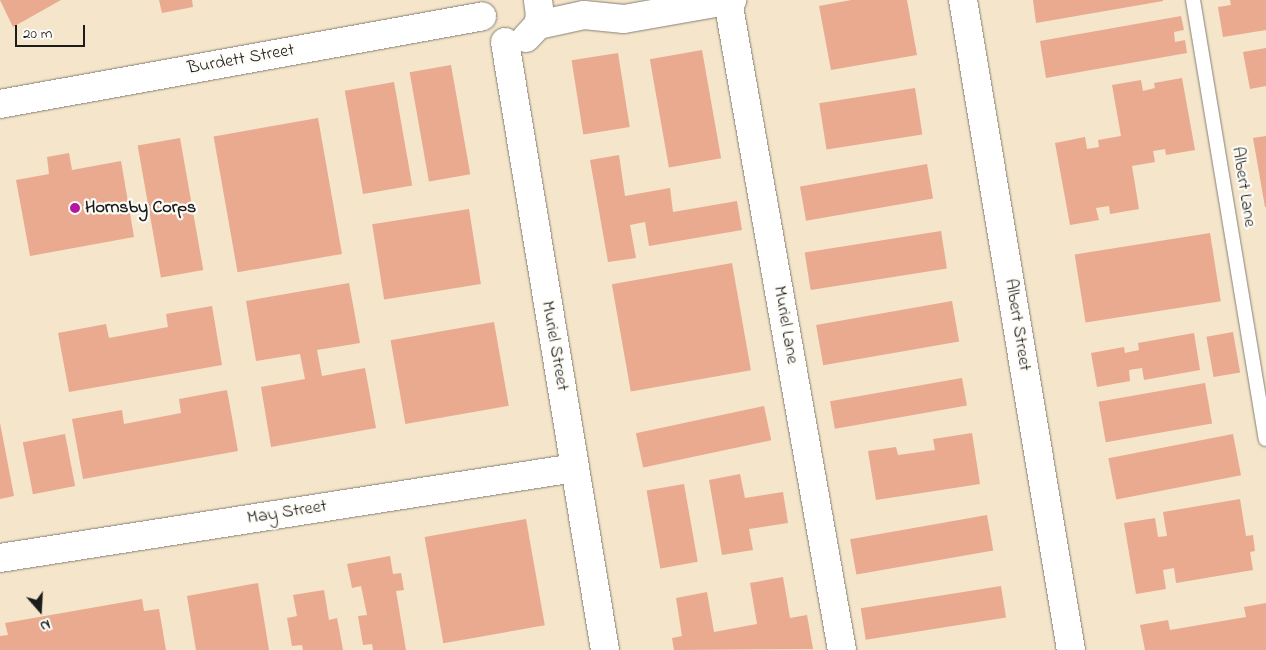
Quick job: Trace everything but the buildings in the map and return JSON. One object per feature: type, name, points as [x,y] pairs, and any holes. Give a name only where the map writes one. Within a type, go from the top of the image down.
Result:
[{"type":"street","points":[[484,8],[490,33],[505,42],[524,39],[539,6],[584,15],[624,19],[730,0]]},
{"type":"street","name":"Muriel Lane","points":[[730,0],[842,650]]},
{"type":"street","name":"Albert Street","points":[[963,0],[1071,650]]},
{"type":"street","name":"Burdett Street","points":[[0,104],[484,8]]},
{"type":"street","name":"Muriel Street","points":[[505,42],[605,650]]},
{"type":"street","name":"May Street","points":[[0,558],[575,468]]},
{"type":"lane","name":"Albert Lane","points":[[1193,0],[1266,439]]},
{"type":"place","name":"Hornsby Corps","points":[[75,208]]}]
